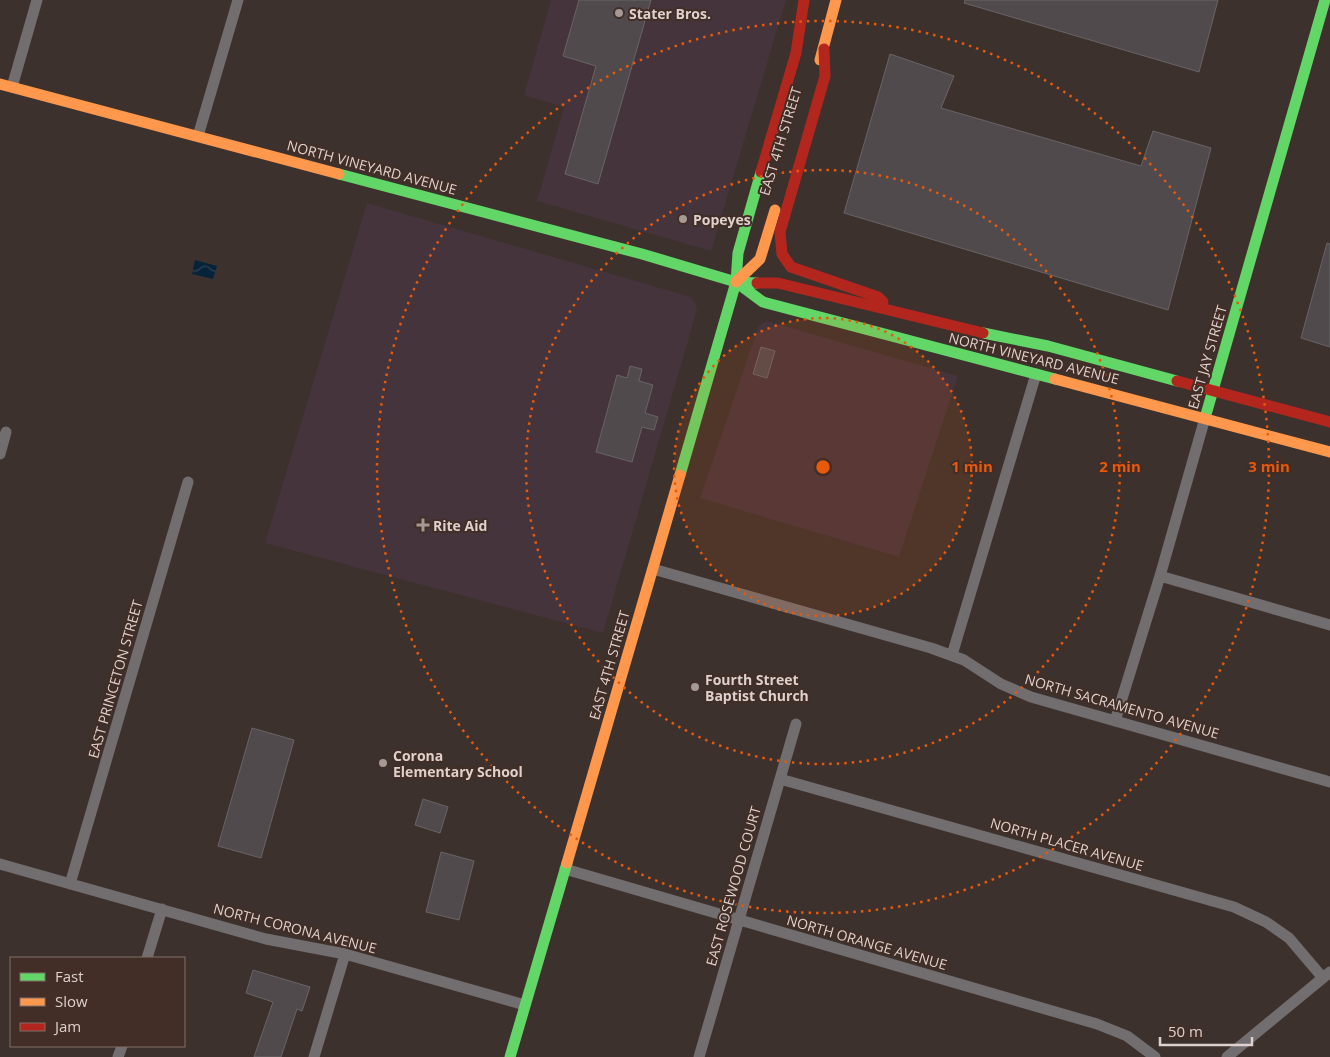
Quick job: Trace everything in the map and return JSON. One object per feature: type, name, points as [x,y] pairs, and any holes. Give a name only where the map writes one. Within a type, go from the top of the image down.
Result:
[{"type":"main road","name":"EAST 4TH STREET","points":[[510,1057],[736,282],[738,253],[796,53],[804,0]]},
{"type":"main road","name":"EAST 4TH STREET","points":[[736,282],[760,259],[824,48],[836,0]]},
{"type":"main road","name":"EAST JAY STREET","points":[[1205,418],[1325,0]]},
{"type":"main road","points":[[824,48],[825,76],[780,232],[782,254],[791,267],[878,297],[895,313]]},
{"type":"main road","name":"NORTH VINEYARD AVENUE","points":[[6,85],[648,256],[736,282],[778,283],[895,313],[1048,346],[1330,422]]},
{"type":"main road","name":"NORTH VINEYARD AVENUE","points":[[736,282],[763,302],[1330,452]]},
{"type":"main road","points":[[921,344],[932,337],[946,336],[1020,352],[1048,346]]},
{"type":"street","points":[[6,85],[37,0]]},
{"type":"street","points":[[198,136],[238,0]]},
{"type":"street","points":[[952,655],[1036,374]]},
{"type":"street","name":"EAST JAY STREET","points":[[1114,721],[1160,576],[1205,418]]},
{"type":"street","points":[[0,454],[6,432]]},
{"type":"street","name":"EAST PRINCETON STREET","points":[[70,884],[188,482]]},
{"type":"street","name":"NORTH SACRAMENTO AVENUE","points":[[653,569],[952,655],[1001,684],[1031,697],[1330,782]]},
{"type":"street","points":[[1160,576],[1330,625]]},
{"type":"street","name":"EAST ROSEWOOD COURT","points":[[699,1057],[796,724]]},
{"type":"street","name":"NORTH PLACER AVENUE","points":[[780,779],[1234,907],[1266,922],[1289,938],[1326,975]]},
{"type":"street","name":"NORTH CORONA AVENUE","points":[[0,864],[266,939],[345,954],[525,1005]]},
{"type":"street","name":"NORTH ORANGE AVENUE","points":[[565,869],[1097,1024],[1127,1036],[1155,1057]]},
{"type":"street","points":[[147,957],[162,909]]},
{"type":"street","points":[[314,1057],[345,954]]},
{"type":"street","points":[[1227,1057],[1326,975]]},
{"type":"shaded area","points":[[551,0],[786,0],[711,251],[537,201],[564,107],[524,95]]},
{"type":"shaded area","points":[[367,203],[691,297],[695,303],[697,310],[603,633],[265,543]]},
{"type":"shaded area","points":[[767,321],[958,376],[899,557],[700,498],[759,325]]},
{"type":"water","points":[[195,260],[217,266],[213,279],[192,274]]},
{"type":"building","points":[[579,0],[651,0],[598,184],[565,174],[596,66],[563,56]]},
{"type":"building","points":[[965,0],[1218,0],[1199,72],[964,3]]},
{"type":"building","points":[[890,54],[954,76],[941,108],[1141,166],[1153,131],[1211,148],[1168,310],[844,213]]},
{"type":"building","points":[[1327,243],[1330,244],[1330,347],[1301,338]]},
{"type":"building","points":[[761,347],[775,351],[767,378],[753,374]]},
{"type":"building","points":[[630,366],[642,369],[639,381],[653,385],[645,413],[658,417],[654,430],[642,427],[632,462],[596,452],[617,375],[627,378]]},
{"type":"building","points":[[252,728],[294,740],[261,858],[218,846]]},
{"type":"building","points":[[423,799],[448,807],[440,833],[415,825]]},
{"type":"building","points":[[441,852],[474,861],[459,920],[426,912]]},
{"type":"building","points":[[253,970],[310,987],[302,1011],[297,1009],[281,1057],[254,1057],[273,1002],[246,993]]},
{"type":"traffic: fast","points":[[1205,418],[1325,0]]},
{"type":"traffic: fast","points":[[680,475],[736,282],[738,253],[761,172]]},
{"type":"traffic: fast","points":[[339,174],[642,254],[736,282],[757,283]]},
{"type":"traffic: fast","points":[[736,282],[763,302],[1055,379]]},
{"type":"traffic: fast","points":[[983,333],[1048,346],[1177,381]]},
{"type":"traffic: fast","points":[[510,1057],[567,863]]},
{"type":"traffic: slow","points":[[820,60],[836,0]]},
{"type":"traffic: slow","points":[[0,84],[339,174]]},
{"type":"traffic: slow","points":[[736,282],[760,259],[775,210]]},
{"type":"traffic: slow","points":[[1055,379],[1330,452]]},
{"type":"traffic: slow","points":[[567,863],[680,475]]},
{"type":"traffic: jam","points":[[761,172],[796,53],[804,0]]},
{"type":"traffic: jam","points":[[824,49],[825,76],[780,232],[782,254],[791,267],[878,297],[883,302]]},
{"type":"traffic: jam","points":[[757,283],[778,283],[983,333]]},
{"type":"traffic: jam","points":[[1177,381],[1330,422]]},
{"type":"place","name":"Stater Bros.","points":[[619,13]]},
{"type":"place","name":"Popeyes","points":[[683,219]]},
{"type":"place","name":"Rite Aid","points":[[423,525]]},
{"type":"place","name":"Fourth Street Baptist Church","points":[[695,687]]},
{"type":"place","name":"Corona Elementary School","points":[[383,763]]}]
